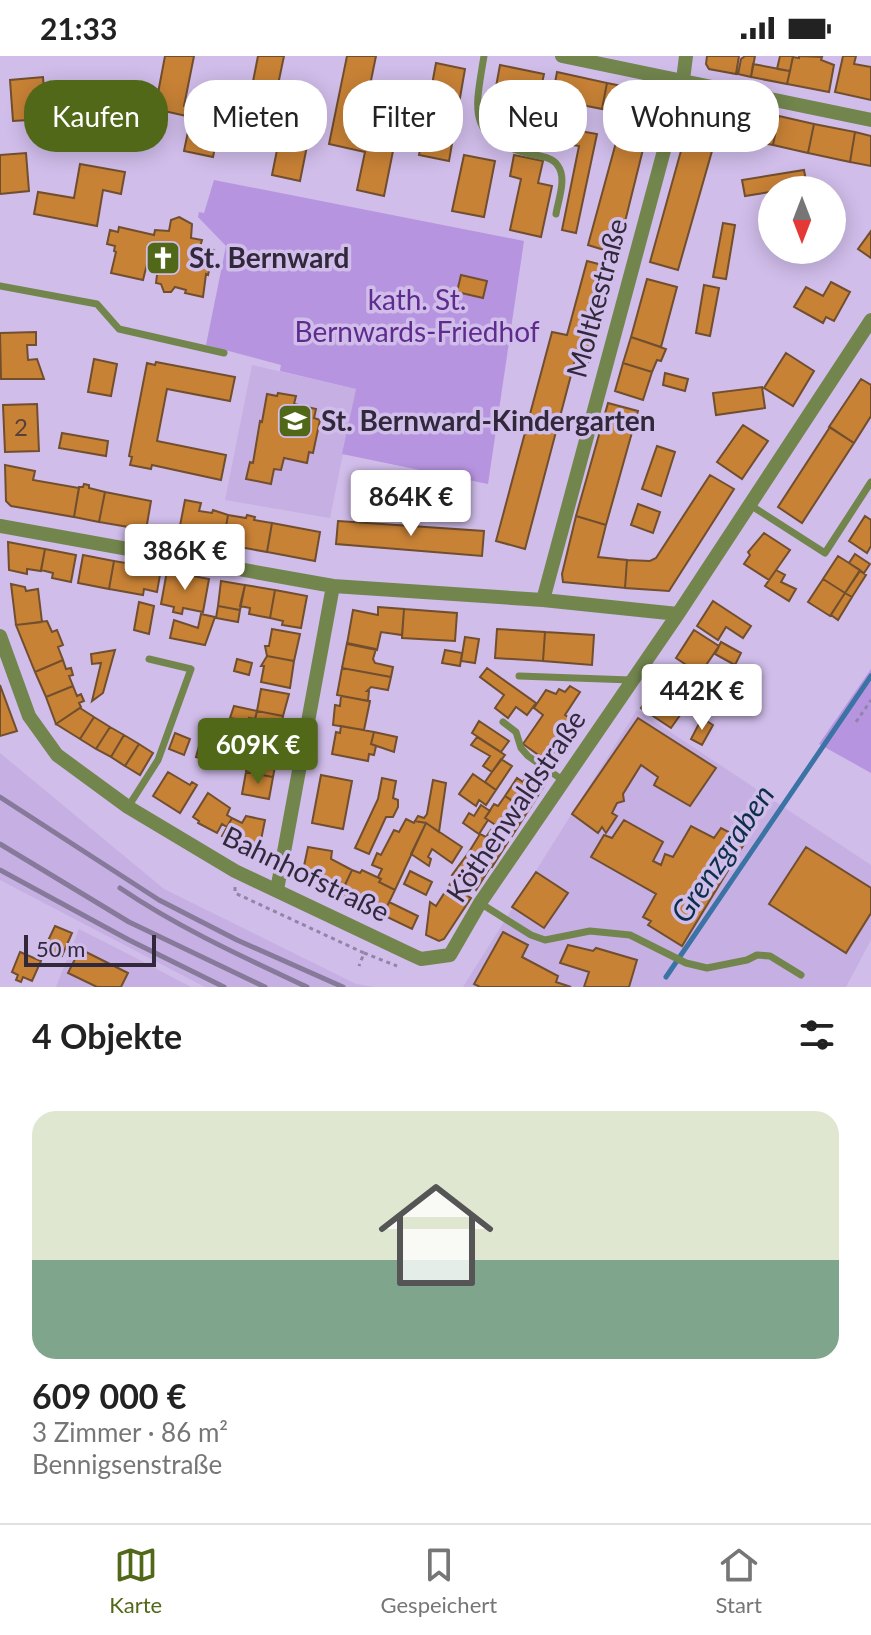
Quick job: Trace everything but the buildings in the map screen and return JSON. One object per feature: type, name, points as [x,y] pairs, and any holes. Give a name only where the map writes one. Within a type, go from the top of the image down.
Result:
[{"type":"street","points":[[562,56],[634,73],[683,80]]},
{"type":"street","name":"Moltkestraße","points":[[683,80],[686,56]]},
{"type":"street","points":[[779,100],[871,120]]},
{"type":"street","name":"Moltkestraße","points":[[543,600],[664,152]]},
{"type":"street","name":"Köthenwaldstraße","points":[[421,959],[450,955],[480,903],[678,614],[871,320]]},
{"type":"street","points":[[0,526],[333,586],[543,600],[678,614]]},
{"type":"street","points":[[277,890],[333,586]]},
{"type":"street","name":"Bahnhofstraße","points":[[0,636],[29,716],[57,755],[128,807],[235,871],[421,959]]},
{"type":"lane","points":[[484,56],[476,113],[481,128],[508,148],[549,159],[558,166],[562,178],[556,214]]},
{"type":"lane","points":[[0,286],[97,304],[119,329],[224,353]]},
{"type":"lane","points":[[750,505],[825,553],[871,482]]},
{"type":"lane","points":[[128,807],[158,760],[191,669],[149,659]]},
{"type":"lane","points":[[519,676],[633,680]]},
{"type":"lane","points":[[503,722],[516,732],[521,748],[528,756],[564,781]]},
{"type":"lane","points":[[480,903],[531,935],[545,940],[590,931],[630,935],[686,963],[707,968],[757,955],[770,956],[801,975]]},
{"type":"path","points":[[856,722],[871,700]]},
{"type":"path","points":[[235,893],[391,965]]},
{"type":"path","points":[[359,966],[364,953]]},
{"type":"shaded area","name":"St. Bernward-Kindergarten","points":[[252,365],[356,389],[330,518],[225,500]]},
{"type":"shaded area","points":[[637,710],[871,865],[871,940],[846,987],[463,987]]},
{"type":"shaded area","points":[[0,753],[164,889],[356,984],[374,987],[205,987],[0,880]]},
{"type":"shaded area","points":[[79,929],[132,956],[191,987],[56,987]]},
{"type":"green space","name":"kath. St. Bernwards-Friedhof","points":[[214,180],[524,241],[488,484],[342,454],[356,389],[280,371],[281,365],[206,345],[226,246],[198,217],[199,212],[204,213]]},
{"type":"green space","points":[[871,669],[871,773],[819,744]]},
{"type":"waterway","name":"Grenzgraben","points":[[666,977],[871,676]]},
{"type":"railway","points":[[0,797],[159,900],[237,940],[343,987]]},
{"type":"railway","points":[[0,844],[129,922],[265,987]]},
{"type":"railway","points":[[0,870],[224,987]]},
{"type":"railway","points":[[120,888],[188,929],[307,987]]},
{"type":"place","name":"St. Bernward","points":[[163,258]]},
{"type":"place","name":"St. Bernward-Kindergarten","points":[[295,421]]}]
